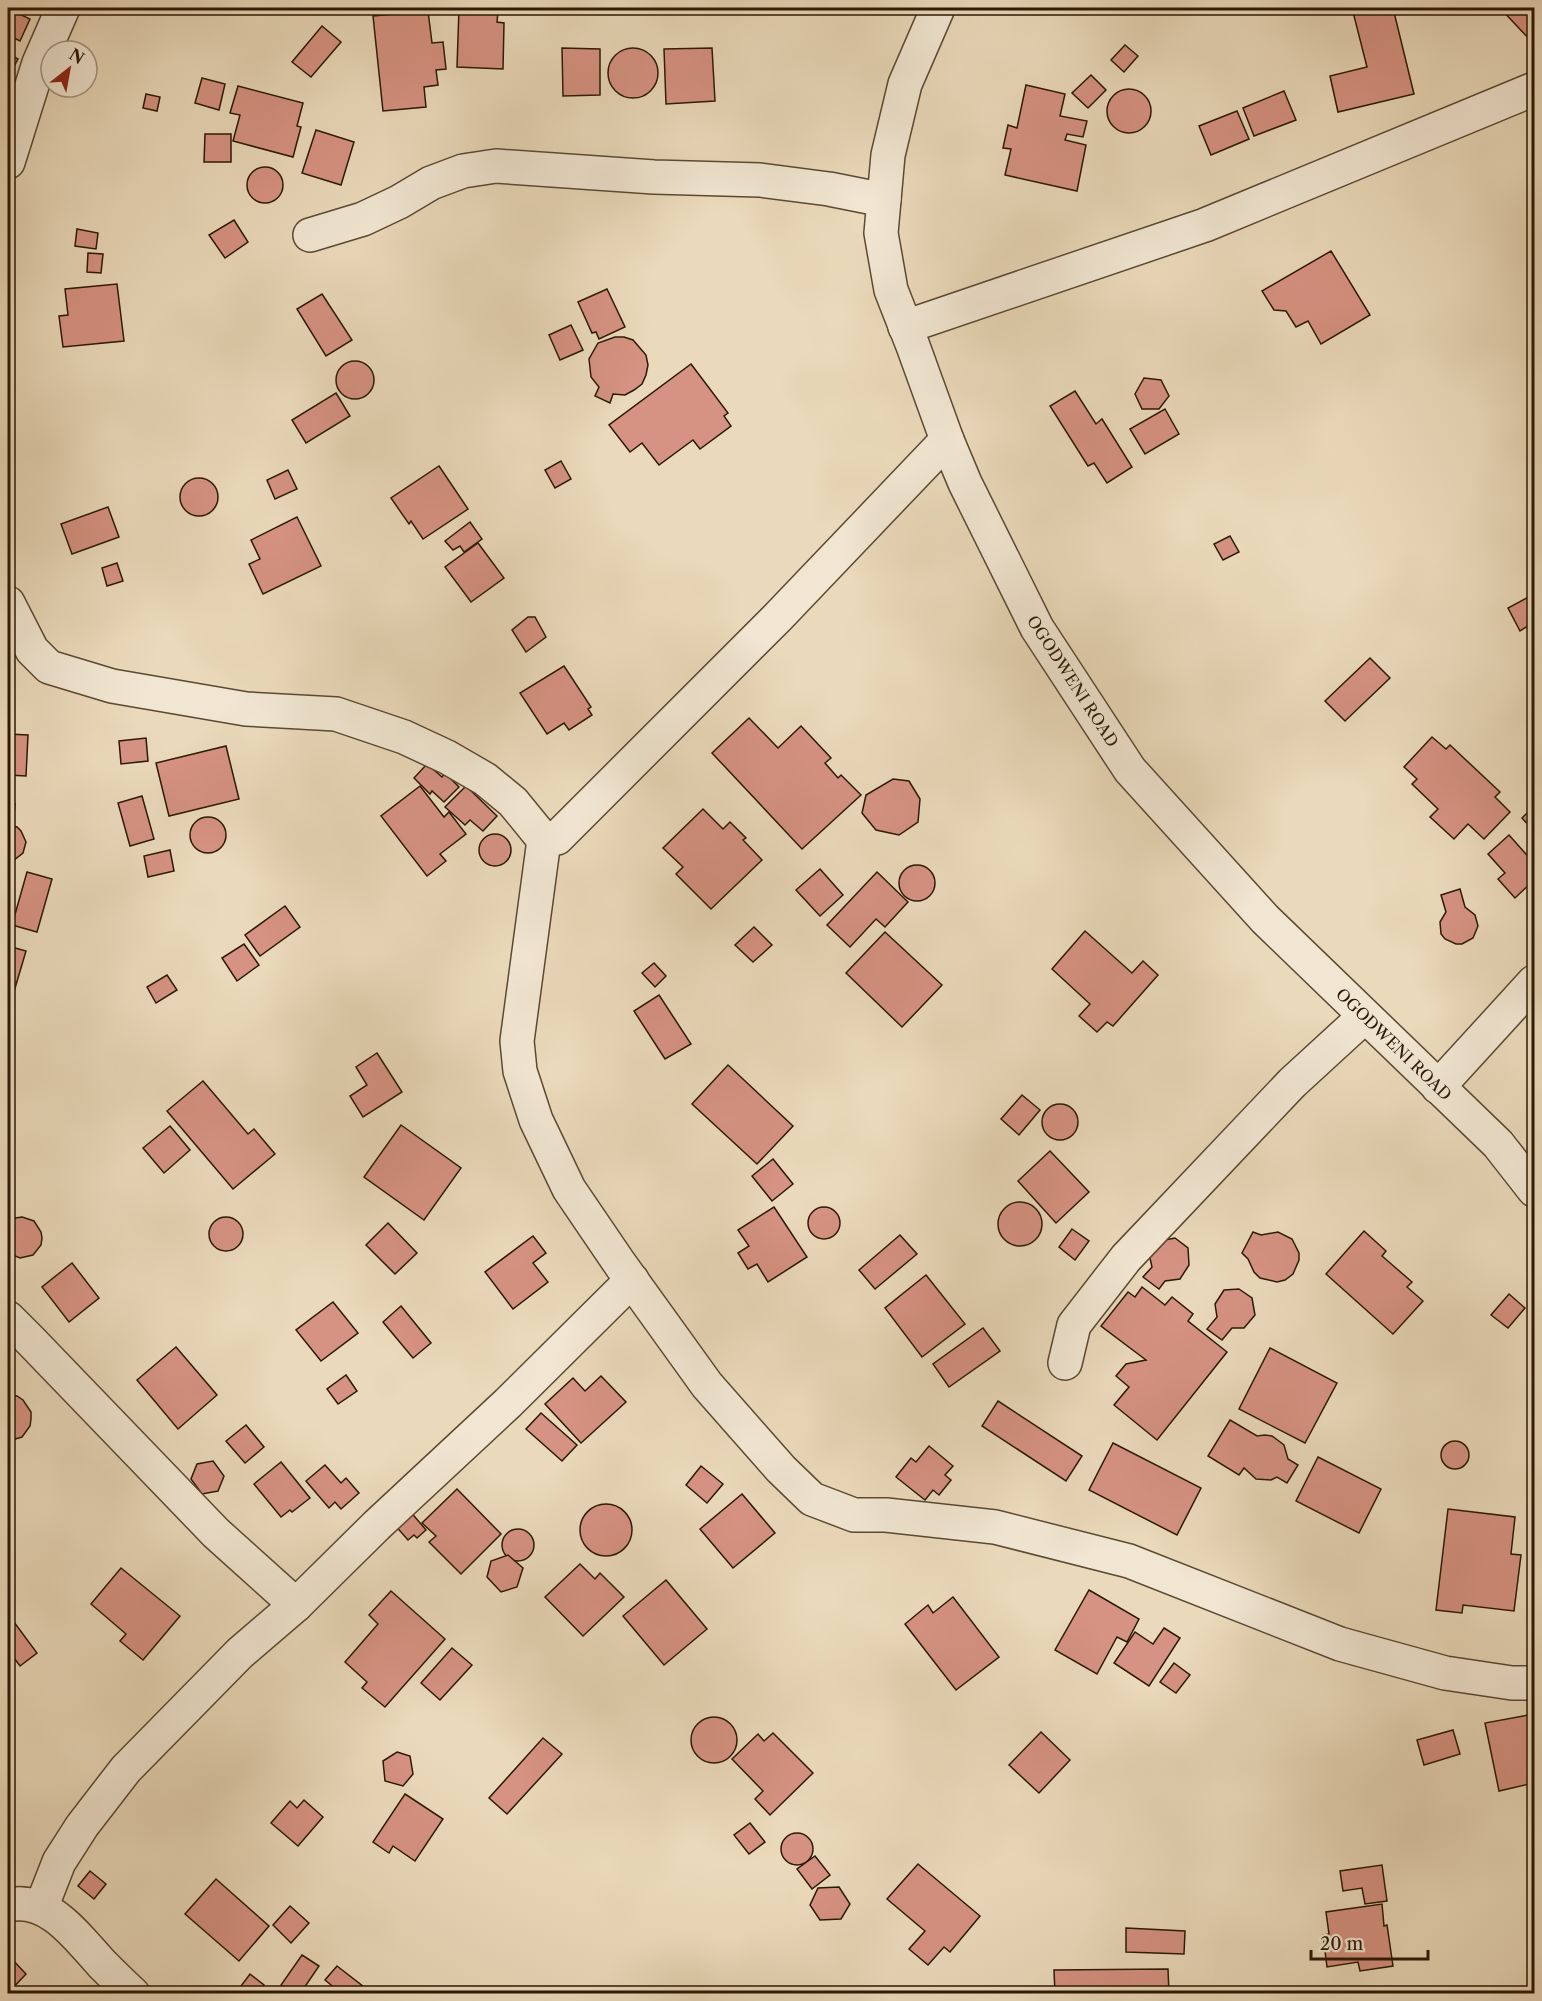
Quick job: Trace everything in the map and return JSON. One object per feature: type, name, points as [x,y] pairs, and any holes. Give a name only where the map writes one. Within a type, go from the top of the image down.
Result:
[{"type":"street","points":[[8,162],[39,63],[63,8]]},
{"type":"street","name":"OGODWENI ROAD","points":[[938,8],[905,84],[888,155],[881,233],[891,290],[947,440],[965,483],[1037,628],[1130,770],[1265,919],[1498,1144],[1534,1190]]},
{"type":"street","points":[[905,327],[1205,225],[1534,89]]},
{"type":"street","points":[[310,234],[363,219],[399,202],[431,183],[463,171],[496,166],[654,177],[760,180],[829,189],[884,200]]},
{"type":"street","points":[[544,840],[557,838],[786,609],[947,440]]},
{"type":"street","points":[[8,603],[32,650],[49,667],[112,686],[246,709],[336,714],[404,737],[447,757],[485,779],[513,802],[544,840],[517,1041],[520,1071],[536,1119],[569,1189],[707,1385],[781,1469],[812,1499],[854,1515],[886,1515],[995,1527],[1130,1561],[1340,1644],[1445,1673],[1512,1683],[1534,1683]]},
{"type":"street","points":[[1438,1087],[1534,982]]},
{"type":"street","points":[[1065,1363],[1074,1324],[1126,1258],[1292,1083],[1365,1016]]},
{"type":"street","points":[[41,1908],[59,1862],[82,1826],[126,1769],[240,1653],[296,1605],[377,1525],[508,1403],[632,1280]]},
{"type":"street","points":[[8,1318],[216,1533],[296,1605]]},
{"type":"street","points":[[8,1905],[19,1903],[41,1908],[62,1922],[133,1994]]},
{"type":"building","points":[[459,8],[491,8],[491,11],[498,12],[497,22],[504,23],[503,69],[457,67]]},
{"type":"building","points":[[1352,8],[1393,8],[1414,94],[1338,112],[1330,76],[1367,67]]},
{"type":"building","points":[[1500,8],[1534,8],[1534,40],[1532,42]]},
{"type":"building","points":[[13,11],[30,19],[20,41],[8,35],[8,22]]},
{"type":"building","points":[[428,11],[432,43],[443,42],[446,69],[436,70],[438,85],[424,87],[426,107],[383,111],[373,16]]},
{"type":"building","points":[[322,26],[341,42],[311,77],[292,62]]},
{"type":"building","points":[[1125,45],[1138,56],[1124,72],[1111,60]]},
{"type":"building","points":[[562,48],[600,49],[600,95],[563,96]]},
{"type":"building","points":[[628,48],[638,48],[651,55],[658,68],[658,78],[651,91],[638,98],[628,98],[619,94],[612,87],[608,78],[608,68],[612,59],[619,52]]},
{"type":"building","points":[[712,48],[715,101],[666,104],[664,49]]},
{"type":"building","points":[[8,53],[18,59],[8,77]]},
{"type":"building","points":[[1091,75],[1106,90],[1088,108],[1072,93]]},
{"type":"building","points":[[202,78],[225,84],[219,110],[195,103]]},
{"type":"building","points":[[1026,85],[1065,94],[1060,116],[1087,121],[1083,137],[1067,134],[1065,140],[1086,145],[1077,191],[1005,175],[1011,149],[1003,148],[1008,125],[1017,128]]},
{"type":"building","points":[[238,86],[303,103],[297,126],[301,127],[293,157],[233,141],[240,115],[230,113]]},
{"type":"building","points":[[1129,89],[1144,96],[1151,111],[1144,126],[1129,133],[1114,126],[1107,111],[1114,96]]},
{"type":"building","points":[[1284,91],[1296,120],[1254,136],[1243,108]]},
{"type":"building","points":[[146,94],[160,97],[157,111],[143,108]]},
{"type":"building","points":[[1237,111],[1249,139],[1211,155],[1199,126]]},
{"type":"building","points":[[316,130],[354,142],[341,185],[302,173]]},
{"type":"building","points":[[205,134],[231,134],[231,162],[204,162]]},
{"type":"building","points":[[265,167],[277,173],[283,185],[277,197],[265,203],[253,197],[247,185],[253,173]]},
{"type":"building","points":[[234,220],[248,242],[225,258],[209,235]]},
{"type":"building","points":[[77,229],[98,233],[96,249],[75,246]]},
{"type":"building","points":[[1331,251],[1370,315],[1321,344],[1308,321],[1296,327],[1286,311],[1274,310],[1262,291]]},
{"type":"building","points":[[88,253],[103,254],[101,273],[87,272]]},
{"type":"building","points":[[117,284],[124,341],[63,347],[59,316],[68,315],[65,289]]},
{"type":"building","points":[[607,289],[625,327],[599,339],[596,332],[592,333],[578,302]]},
{"type":"building","points":[[322,294],[352,340],[326,356],[297,309]]},
{"type":"building","points":[[571,325],[583,350],[560,360],[549,335]]},
{"type":"building","points":[[615,337],[633,340],[646,355],[648,365],[642,384],[625,395],[613,394],[610,403],[595,396],[599,387],[591,377],[589,359],[598,343]]},
{"type":"building","points":[[355,361],[369,366],[374,380],[369,394],[355,399],[341,394],[336,380],[341,366]]},
{"type":"building","points":[[691,364],[728,413],[724,416],[731,426],[700,449],[693,440],[659,465],[642,443],[630,452],[609,425]]},
{"type":"building","points":[[1144,378],[1161,380],[1169,396],[1159,409],[1142,409],[1135,394]]},
{"type":"building","points":[[1075,391],[1096,424],[1102,419],[1132,467],[1107,483],[1094,463],[1088,466],[1050,406]]},
{"type":"building","points":[[336,393],[350,416],[306,443],[292,420]]},
{"type":"building","points":[[1165,409],[1179,434],[1145,454],[1130,429]]},
{"type":"building","points":[[561,461],[571,479],[555,488],[545,470]]},
{"type":"building","points":[[439,466],[468,509],[423,539],[411,521],[409,524],[391,498]]},
{"type":"building","points":[[288,470],[297,489],[275,499],[267,480]]},
{"type":"building","points":[[199,478],[212,484],[218,497],[212,510],[199,516],[186,510],[180,497],[186,484]]},
{"type":"building","points":[[108,507],[119,537],[72,554],[61,524]]},
{"type":"building","points":[[297,517],[321,566],[263,594],[249,564],[260,559],[251,540]]},
{"type":"building","points":[[470,522],[482,539],[464,552],[460,546],[453,550],[445,541]]},
{"type":"building","points":[[1230,536],[1239,552],[1223,560],[1214,544]]},
{"type":"building","points":[[478,543],[504,578],[471,602],[445,567]]},
{"type":"building","points":[[117,563],[123,581],[107,586],[102,568]]},
{"type":"building","points":[[1534,594],[1534,631],[1531,624],[1520,631],[1508,608]]},
{"type":"building","points":[[528,617],[535,617],[546,637],[526,652],[512,630]]},
{"type":"building","points":[[1370,658],[1390,678],[1345,721],[1325,701]]},
{"type":"building","points":[[564,666],[591,707],[588,709],[592,715],[569,730],[564,723],[547,734],[520,693]]},
{"type":"building","points":[[749,718],[778,748],[801,726],[831,758],[825,763],[838,778],[841,775],[861,795],[802,849],[712,753]]},
{"type":"building","points":[[8,734],[28,735],[26,776],[8,775]]},
{"type":"building","points":[[1432,737],[1446,749],[1450,745],[1500,792],[1495,797],[1510,812],[1484,839],[1468,824],[1454,839],[1430,817],[1438,809],[1412,784],[1417,779],[1404,767]]},
{"type":"building","points":[[146,738],[148,761],[121,764],[119,741]]},
{"type":"building","points":[[226,746],[239,799],[169,816],[156,763]]},
{"type":"building","points":[[427,764],[442,777],[445,773],[459,787],[444,802],[432,791],[430,794],[414,778]]},
{"type":"building","points":[[893,779],[909,781],[920,799],[918,822],[899,835],[876,830],[862,813],[866,795]]},
{"type":"building","points":[[420,786],[444,817],[449,812],[466,834],[440,854],[446,861],[427,876],[381,816]]},
{"type":"building","points":[[466,786],[497,816],[483,831],[470,820],[465,825],[445,807]]},
{"type":"building","points":[[142,796],[154,839],[130,846],[118,803]]},
{"type":"building","points":[[8,803],[15,804],[13,827],[8,826]]},
{"type":"building","points":[[1534,806],[1534,831],[1522,818]]},
{"type":"building","points":[[703,809],[723,829],[730,822],[746,838],[743,840],[762,860],[711,909],[676,874],[683,867],[663,848]]},
{"type":"building","points":[[208,817],[221,822],[226,835],[221,848],[208,853],[195,848],[190,835],[195,822]]},
{"type":"building","points":[[8,825],[17,827],[26,842],[23,853],[14,860],[8,861]]},
{"type":"building","points":[[495,834],[506,839],[511,850],[506,861],[495,866],[484,861],[479,850],[484,839]]},
{"type":"building","points":[[1509,835],[1534,863],[1534,880],[1515,898],[1498,879],[1505,873],[1488,854]]},
{"type":"building","points":[[170,850],[174,871],[148,877],[144,856]]},
{"type":"building","points":[[917,865],[930,870],[935,883],[930,896],[917,901],[904,896],[899,883],[904,870]]},
{"type":"building","points":[[820,869],[843,895],[820,916],[796,890]]},
{"type":"building","points":[[27,872],[52,879],[37,932],[12,925]]},
{"type":"building","points":[[877,872],[908,902],[885,927],[876,919],[850,947],[827,925]]},
{"type":"building","points":[[1460,889],[1465,907],[1475,915],[1478,926],[1473,938],[1462,944],[1456,944],[1445,939],[1441,934],[1440,922],[1446,912],[1441,895]]},
{"type":"building","points":[[285,906],[300,927],[260,956],[245,935]]},
{"type":"building","points":[[754,927],[772,945],[753,962],[735,945]]},
{"type":"building","points":[[1085,931],[1132,973],[1143,961],[1158,975],[1113,1026],[1107,1022],[1097,1032],[1079,1016],[1090,1004],[1052,969]]},
{"type":"building","points":[[885,932],[942,985],[902,1027],[846,973]]},
{"type":"building","points":[[244,944],[259,965],[237,981],[222,958]]},
{"type":"building","points":[[8,946],[26,951],[13,995],[8,993]]},
{"type":"building","points":[[654,963],[666,976],[655,987],[642,973]]},
{"type":"building","points":[[167,975],[177,990],[156,1003],[147,987]]},
{"type":"building","points":[[659,995],[691,1044],[665,1059],[634,1011]]},
{"type":"building","points":[[377,1053],[402,1092],[363,1117],[350,1096],[367,1085],[356,1067]]},
{"type":"building","points":[[728,1065],[793,1126],[757,1164],[692,1104]]},
{"type":"building","points":[[203,1081],[248,1134],[254,1129],[275,1154],[233,1189],[167,1111]]},
{"type":"building","points":[[1022,1095],[1040,1110],[1019,1135],[1001,1119]]},
{"type":"building","points":[[1060,1104],[1073,1109],[1078,1122],[1073,1135],[1060,1140],[1047,1135],[1042,1122],[1047,1109]]},
{"type":"building","points":[[401,1125],[461,1168],[424,1220],[364,1177]]},
{"type":"building","points":[[170,1126],[190,1150],[164,1173],[143,1148]]},
{"type":"building","points":[[1050,1151],[1089,1192],[1056,1223],[1018,1181]]},
{"type":"building","points":[[773,1159],[793,1184],[772,1201],[752,1176]]},
{"type":"building","points":[[1020,1202],[1029,1203],[1036,1208],[1041,1215],[1041,1233],[1036,1240],[1029,1245],[1020,1246],[1011,1245],[1004,1240],[999,1233],[998,1224],[999,1215],[1004,1208],[1011,1203]]},
{"type":"building","points":[[774,1207],[807,1257],[768,1282],[757,1264],[748,1269],[738,1253],[749,1246],[738,1230]]},
{"type":"building","points":[[824,1207],[835,1212],[840,1223],[835,1234],[824,1239],[813,1234],[808,1223],[813,1212]]},
{"type":"building","points":[[22,1217],[34,1221],[42,1238],[41,1245],[33,1255],[20,1258],[8,1253],[8,1222]]},
{"type":"building","points":[[226,1217],[238,1222],[243,1234],[238,1246],[226,1251],[214,1246],[209,1234],[214,1222]]},
{"type":"building","points":[[388,1223],[417,1253],[395,1274],[366,1245]]},
{"type":"building","points":[[1072,1229],[1089,1241],[1075,1260],[1059,1247]]},
{"type":"building","points":[[1364,1231],[1386,1251],[1382,1256],[1412,1282],[1407,1287],[1423,1301],[1393,1334],[1326,1274]]},
{"type":"building","points":[[1253,1232],[1261,1235],[1278,1232],[1292,1239],[1299,1253],[1299,1260],[1293,1274],[1277,1282],[1260,1278],[1254,1272],[1248,1259],[1242,1253]]},
{"type":"building","points":[[900,1235],[917,1254],[875,1289],[859,1270]]},
{"type":"building","points":[[533,1236],[546,1253],[533,1263],[548,1282],[513,1309],[485,1272]]},
{"type":"building","points":[[1175,1238],[1188,1248],[1189,1265],[1180,1279],[1165,1281],[1159,1289],[1143,1277],[1152,1267],[1149,1254],[1160,1241]]},
{"type":"building","points":[[72,1263],[99,1298],[69,1322],[42,1287]]},
{"type":"building","points":[[926,1275],[965,1324],[922,1357],[885,1308]]},
{"type":"building","points":[[1142,1287],[1165,1305],[1172,1297],[1193,1314],[1188,1321],[1227,1352],[1157,1440],[1114,1405],[1129,1387],[1116,1376],[1126,1364],[1146,1360],[1101,1326],[1128,1292],[1135,1297]]},
{"type":"building","points":[[1239,1289],[1252,1298],[1255,1315],[1244,1328],[1232,1328],[1222,1340],[1207,1329],[1217,1317],[1215,1304],[1224,1290]]},
{"type":"building","points":[[1509,1294],[1525,1308],[1508,1328],[1491,1315]]},
{"type":"building","points":[[333,1302],[358,1333],[321,1361],[296,1330]]},
{"type":"building","points":[[401,1306],[431,1343],[413,1358],[383,1322]]},
{"type":"building","points":[[983,1328],[1000,1351],[949,1387],[933,1364]]},
{"type":"building","points":[[176,1347],[217,1395],[178,1429],[137,1380]]},
{"type":"building","points":[[1270,1348],[1337,1383],[1305,1443],[1239,1409]]},
{"type":"building","points":[[346,1375],[357,1391],[338,1404],[327,1389]]},
{"type":"building","points":[[601,1376],[626,1402],[581,1443],[545,1404],[573,1378],[585,1391]]},
{"type":"building","points":[[8,1395],[17,1396],[23,1400],[31,1412],[31,1419],[30,1426],[22,1437],[8,1441]]},
{"type":"building","points":[[998,1401],[1082,1456],[1066,1481],[982,1426]]},
{"type":"building","points":[[541,1413],[577,1445],[562,1461],[526,1429]]},
{"type":"building","points":[[1230,1420],[1257,1436],[1272,1436],[1284,1445],[1288,1459],[1298,1465],[1287,1483],[1277,1477],[1271,1480],[1256,1479],[1244,1468],[1239,1475],[1208,1456]]},
{"type":"building","points":[[246,1425],[264,1447],[245,1463],[226,1441]]},
{"type":"building","points":[[1455,1441],[1465,1445],[1469,1455],[1465,1465],[1455,1469],[1445,1465],[1441,1455],[1445,1445]]},
{"type":"building","points":[[1113,1443],[1201,1488],[1177,1535],[1089,1490]]},
{"type":"building","points":[[929,1446],[953,1466],[945,1475],[951,1480],[939,1495],[933,1490],[925,1500],[896,1477],[911,1458],[916,1462]]},
{"type":"building","points":[[1318,1457],[1381,1489],[1359,1533],[1296,1501]]},
{"type":"building","points":[[213,1461],[224,1476],[218,1491],[202,1494],[191,1479],[197,1464]]},
{"type":"building","points":[[281,1462],[310,1498],[292,1512],[290,1510],[281,1517],[254,1484]]},
{"type":"building","points":[[325,1465],[341,1483],[346,1478],[359,1493],[341,1509],[335,1502],[329,1508],[306,1481]]},
{"type":"building","points":[[701,1466],[723,1484],[707,1503],[686,1485]]},
{"type":"building","points":[[457,1489],[501,1534],[461,1574],[429,1542],[436,1536],[422,1523]]},
{"type":"building","points":[[742,1494],[775,1533],[733,1568],[700,1529]]},
{"type":"building","points":[[601,1504],[611,1504],[621,1508],[628,1515],[632,1530],[628,1545],[621,1552],[611,1556],[601,1556],[591,1552],[584,1545],[580,1535],[580,1525],[584,1515],[591,1508]]},
{"type":"building","points":[[1448,1509],[1515,1517],[1511,1554],[1521,1555],[1514,1611],[1463,1605],[1462,1613],[1436,1610]]},
{"type":"building","points":[[409,1510],[426,1530],[417,1538],[414,1535],[408,1540],[393,1523]]},
{"type":"building","points":[[518,1529],[529,1534],[534,1545],[529,1556],[518,1561],[507,1556],[502,1545],[507,1534]]},
{"type":"building","points":[[508,1555],[523,1568],[517,1587],[501,1592],[487,1577],[491,1561]]},
{"type":"building","points":[[580,1564],[595,1579],[600,1573],[624,1597],[583,1636],[545,1597]]},
{"type":"building","points":[[121,1568],[180,1616],[143,1660],[120,1641],[126,1634],[91,1604]]},
{"type":"building","points":[[666,1580],[707,1629],[664,1665],[623,1616]]},
{"type":"building","points":[[1089,1590],[1139,1619],[1127,1642],[1117,1637],[1097,1674],[1055,1650]]},
{"type":"building","points":[[391,1591],[445,1639],[385,1707],[362,1688],[367,1682],[345,1662],[378,1624],[369,1615]]},
{"type":"building","points":[[953,1597],[999,1657],[956,1690],[905,1624],[928,1605],[933,1613]]},
{"type":"building","points":[[8,1614],[37,1653],[20,1666],[8,1650]]},
{"type":"building","points":[[1164,1628],[1180,1638],[1149,1686],[1114,1663],[1135,1632],[1153,1644]]},
{"type":"building","points":[[452,1648],[472,1665],[440,1700],[421,1683]]},
{"type":"building","points":[[1174,1663],[1190,1675],[1176,1693],[1160,1682]]},
{"type":"building","points":[[1534,1714],[1534,1783],[1499,1791],[1485,1723]]},
{"type":"building","points":[[714,1717],[730,1724],[737,1740],[730,1756],[714,1763],[698,1756],[691,1740],[698,1724]]},
{"type":"building","points":[[1453,1730],[1460,1754],[1424,1765],[1417,1740]]},
{"type":"building","points":[[1041,1732],[1070,1760],[1039,1793],[1009,1765]]},
{"type":"building","points":[[773,1733],[813,1773],[770,1815],[755,1799],[763,1791],[732,1759],[758,1734],[764,1741]]},
{"type":"building","points":[[543,1738],[562,1754],[507,1814],[489,1798]]},
{"type":"building","points":[[397,1752],[410,1756],[413,1774],[403,1786],[385,1781],[383,1761]]},
{"type":"building","points":[[405,1794],[443,1819],[415,1861],[393,1846],[389,1853],[373,1842]]},
{"type":"building","points":[[304,1800],[323,1817],[298,1846],[271,1823],[290,1801],[297,1808]]},
{"type":"building","points":[[750,1823],[765,1842],[749,1854],[734,1835]]},
{"type":"building","points":[[797,1833],[808,1838],[813,1849],[808,1860],[797,1865],[786,1860],[781,1849],[786,1838]]},
{"type":"building","points":[[815,1856],[830,1875],[812,1889],[797,1869]]},
{"type":"building","points":[[918,1864],[980,1916],[950,1952],[944,1947],[928,1965],[909,1949],[925,1931],[887,1899]]},
{"type":"building","points":[[1382,1865],[1387,1901],[1365,1904],[1362,1888],[1343,1891],[1340,1871]]},
{"type":"building","points":[[90,1871],[106,1884],[94,1899],[78,1886]]},
{"type":"building","points":[[216,1879],[269,1926],[239,1961],[185,1914]]},
{"type":"building","points":[[839,1887],[850,1904],[841,1919],[820,1920],[810,1905],[818,1888]]},
{"type":"building","points":[[1382,1904],[1384,1926],[1387,1925],[1393,1966],[1360,1971],[1358,1962],[1327,1967],[1323,1935],[1329,1934],[1326,1912]]},
{"type":"building","points":[[290,1906],[309,1923],[291,1943],[273,1925]]},
{"type":"building","points":[[1126,1928],[1185,1931],[1184,1954],[1126,1952]]},
{"type":"building","points":[[8,1955],[26,1974],[8,1993]]},
{"type":"building","points":[[302,1955],[319,1966],[300,1994],[293,1994],[281,1985]]},
{"type":"building","points":[[337,1966],[364,1987],[359,1994],[342,1994],[325,1980]]},
{"type":"building","points":[[1534,1967],[1534,1994],[1532,1994],[1528,1968]]},
{"type":"building","points":[[1168,1969],[1169,1994],[1055,1994],[1054,1970]]},
{"type":"building","points":[[250,1974],[264,1985],[258,1994],[244,1994],[238,1990]]}]
